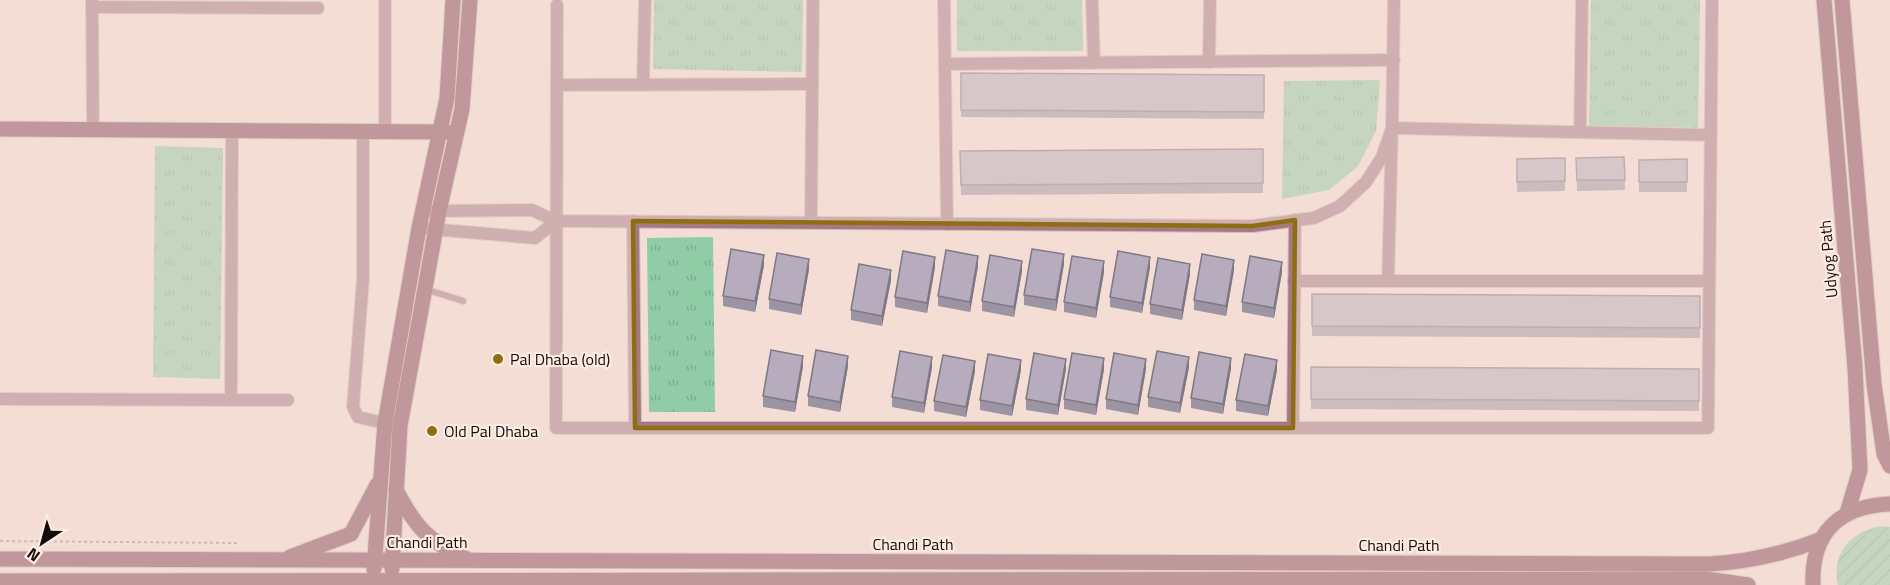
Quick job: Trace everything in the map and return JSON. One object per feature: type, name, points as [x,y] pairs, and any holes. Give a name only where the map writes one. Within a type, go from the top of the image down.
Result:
[{"type":"main road","points":[[417,288],[419,228],[447,98],[453,0]]},
{"type":"main road","points":[[375,583],[373,560],[380,478],[417,288],[436,231],[462,109],[470,0]]},
{"type":"main road","name":"Udyog Path","points":[[1824,0],[1856,368],[1860,470],[1847,513]]},
{"type":"main road","points":[[1842,0],[1874,384],[1884,454],[1890,466]]},
{"type":"main road","points":[[0,129],[456,132]]},
{"type":"main road","points":[[391,583],[396,490],[392,425]]},
{"type":"main road","points":[[281,560],[351,534],[380,478]]},
{"type":"main road","points":[[396,490],[424,534],[442,547],[471,560]]},
{"type":"main road","points":[[1813,585],[1812,565],[1822,538],[1835,522],[1847,513],[1870,505],[1890,504]]},
{"type":"main road","name":"Chandi Path","points":[[0,559],[1709,564],[1746,562],[1787,553],[1822,538]]},
{"type":"main road","points":[[0,581],[514,583],[1706,579],[1748,585]]},
{"type":"street","points":[[385,0],[385,131]]},
{"type":"street","points":[[643,85],[645,0]]},
{"type":"street","points":[[811,222],[813,0]]},
{"type":"street","points":[[944,0],[947,224]]},
{"type":"street","points":[[1092,0],[1094,63]]},
{"type":"street","points":[[1209,62],[1210,0]]},
{"type":"street","points":[[1388,281],[1394,0]]},
{"type":"street","points":[[1580,132],[1582,0]]},
{"type":"street","points":[[557,5],[556,428],[1708,428],[1712,0]]},
{"type":"street","points":[[93,130],[92,3],[259,4],[318,8]]},
{"type":"street","points":[[946,64],[1394,60]]},
{"type":"street","points":[[557,85],[812,84]]},
{"type":"street","points":[[1392,128],[1710,135]]},
{"type":"street","points":[[423,211],[532,210],[556,221],[1252,226],[1314,218],[1340,206],[1354,195],[1382,157],[1392,128]]},
{"type":"street","points":[[231,130],[231,400]]},
{"type":"street","points":[[363,131],[363,259],[353,407],[358,417],[392,425]]},
{"type":"street","points":[[1293,428],[1295,220]]},
{"type":"street","points":[[419,228],[535,238],[556,221]]},
{"type":"street","points":[[633,221],[636,428]]},
{"type":"street","points":[[1294,281],[1708,281]]},
{"type":"street","points":[[0,399],[288,400]]},
{"type":"lane","points":[[417,288],[462,301]]},
{"type":"path","points":[[0,541],[237,543]]},
{"type":"highlighted area","points":[[1295,220],[1293,428],[635,428],[633,221],[1252,226]]},
{"type":"green space","points":[[654,0],[803,0],[802,72],[653,69]]},
{"type":"green space","points":[[957,0],[1082,0],[1083,51],[957,51]]},
{"type":"green space","points":[[1591,0],[1700,0],[1698,128],[1589,126]]},
{"type":"green space","points":[[1380,80],[1376,131],[1358,166],[1329,190],[1282,199],[1284,81]]},
{"type":"green space","points":[[155,146],[223,148],[220,379],[153,377]]},
{"type":"green space","points":[[713,237],[715,412],[649,412],[647,238]]},
{"type":"green space","points":[[1881,526],[1890,527],[1890,585],[1838,585],[1838,563],[1846,545],[1861,533]]},
{"type":"building","points":[[961,73],[1264,75],[1264,112],[961,110]]},
{"type":"building","points":[[1263,149],[1263,183],[961,185],[960,151]]},
{"type":"building","points":[[1624,157],[1625,180],[1577,180],[1576,158]]},
{"type":"building","points":[[1565,158],[1565,181],[1517,182],[1517,159]]},
{"type":"building","points":[[1687,159],[1687,182],[1639,182],[1639,160]]},
{"type":"building","points":[[731,249],[764,255],[755,301],[723,296]]},
{"type":"building","points":[[1032,249],[1064,254],[1056,300],[1024,295]]},
{"type":"building","points":[[946,250],[978,256],[970,302],[938,296]]},
{"type":"building","points":[[903,251],[935,257],[927,303],[895,297]]},
{"type":"building","points":[[1118,251],[1150,257],[1142,303],[1110,297]]},
{"type":"building","points":[[777,253],[809,259],[801,305],[769,299]]},
{"type":"building","points":[[1202,254],[1234,260],[1226,306],[1194,300]]},
{"type":"building","points":[[990,255],[1022,261],[1014,307],[982,301]]},
{"type":"building","points":[[1072,256],[1104,261],[1096,308],[1064,302]]},
{"type":"building","points":[[1250,256],[1282,262],[1274,308],[1242,302]]},
{"type":"building","points":[[1158,258],[1190,264],[1182,310],[1150,304]]},
{"type":"building","points":[[859,264],[891,270],[882,316],[851,310]]},
{"type":"building","points":[[1312,294],[1700,296],[1700,328],[1312,326]]},
{"type":"building","points":[[771,350],[803,356],[795,402],[763,396]]},
{"type":"building","points":[[816,350],[848,356],[840,402],[808,396]]},
{"type":"building","points":[[900,351],[932,357],[924,403],[892,397]]},
{"type":"building","points":[[1157,351],[1189,357],[1180,403],[1148,397]]},
{"type":"building","points":[[1199,352],[1231,358],[1223,404],[1191,398]]},
{"type":"building","points":[[1034,353],[1066,359],[1058,405],[1026,399]]},
{"type":"building","points":[[1072,353],[1104,358],[1096,405],[1064,399]]},
{"type":"building","points":[[1114,353],[1146,359],[1138,405],[1106,399]]},
{"type":"building","points":[[988,354],[1021,360],[1012,406],[980,400]]},
{"type":"building","points":[[1245,354],[1277,360],[1268,406],[1236,400]]},
{"type":"building","points":[[943,355],[975,361],[966,407],[934,401]]},
{"type":"building","points":[[1311,367],[1699,369],[1699,401],[1311,399]]},
{"type":"place","name":"Pal Dhaba (old)","points":[[498,359]]},
{"type":"place","name":"Old Pal Dhaba","points":[[432,431]]}]
